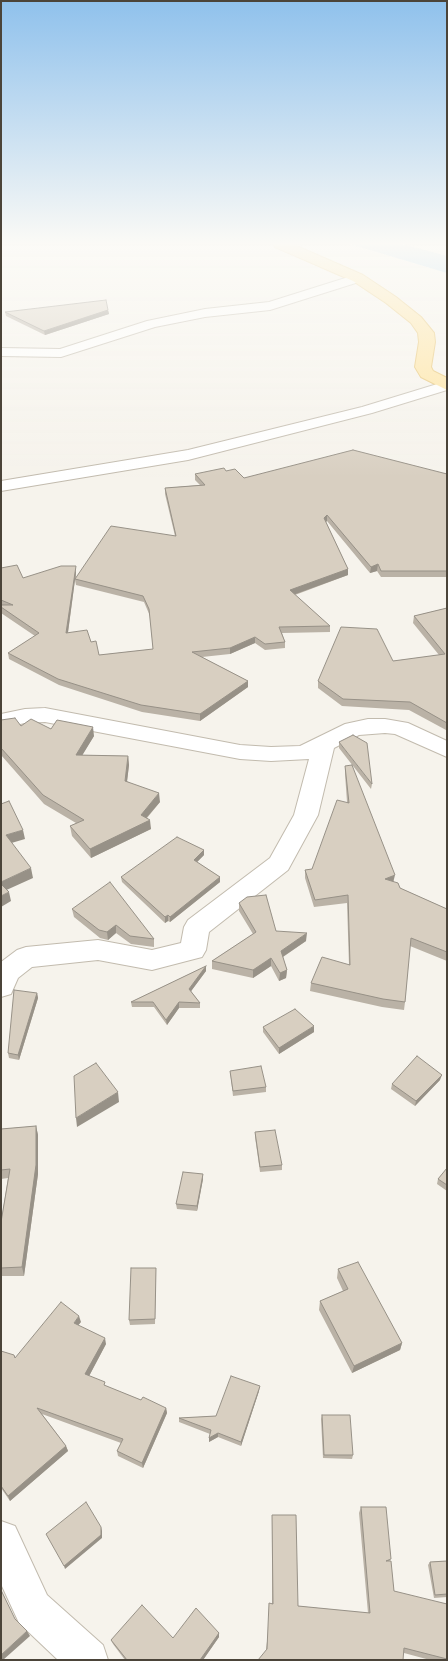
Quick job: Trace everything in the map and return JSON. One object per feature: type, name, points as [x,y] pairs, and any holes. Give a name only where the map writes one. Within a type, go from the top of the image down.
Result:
[{"type":"main road","points":[[417,322],[426,334],[427,342],[423,367],[427,374],[447,385]]},
{"type":"street","points":[[1,352],[61,353],[164,322]]},
{"type":"street","points":[[1,486],[188,455],[366,410],[447,385]]},
{"type":"street","points":[[1,721],[25,716],[45,715],[240,752],[271,754],[303,753],[353,729],[368,726],[385,726],[400,728],[447,750]]},
{"type":"street","points":[[1,986],[9,971],[26,958],[98,950],[152,960],[193,950],[197,927],[279,864],[306,815],[324,744]]},
{"type":"street","points":[[1,1540],[33,1609],[88,1660]]},
{"type":"building","points":[[25,322],[73,322],[44,331]]},
{"type":"building","points":[[353,450],[447,474],[447,571],[381,571],[378,564],[371,567],[327,515],[324,518],[348,569],[290,590],[330,626],[279,627],[285,642],[265,644],[255,637],[230,648],[192,652],[248,681],[200,714],[141,705],[58,679],[8,653],[39,633],[1,607],[1,605],[13,605],[1,600],[1,568],[17,565],[23,578],[61,566],[76,566],[66,633],[87,630],[91,642],[96,641],[99,655],[153,649],[149,609],[143,596],[75,579],[111,526],[176,536],[165,488],[205,485],[195,474],[224,468],[226,471],[235,469],[244,478]]},
{"type":"building","points":[[447,608],[447,723],[410,702],[343,699],[318,681],[341,627],[377,629],[393,661],[445,654],[414,616]]},
{"type":"building","points":[[15,718],[21,726],[31,719],[51,729],[57,720],[93,727],[76,755],[128,756],[125,781],[159,793],[141,815],[150,820],[90,849],[70,826],[84,820],[43,795],[1,748],[1,720]]},
{"type":"building","points":[[353,735],[367,743],[372,784],[339,742]]},
{"type":"building","points":[[352,765],[395,875],[385,879],[398,883],[400,888],[447,909],[447,952],[411,938],[405,1002],[311,983],[322,957],[350,965],[348,895],[315,900],[305,870],[312,869],[337,800],[349,803],[345,766]]},
{"type":"building","points":[[9,801],[23,830],[6,835],[31,868],[1,882],[1,804]]},
{"type":"building","points":[[177,837],[204,850],[194,860],[220,877],[170,917],[168,915],[165,917],[121,877]]},
{"type":"building","points":[[110,882],[154,939],[130,936],[116,925],[107,932],[99,930],[72,909]]},
{"type":"building","points":[[1,884],[9,892],[1,896]]},
{"type":"building","points":[[266,895],[276,931],[307,933],[281,951],[287,970],[280,973],[271,958],[253,970],[212,961],[256,932],[239,903],[247,897]]},
{"type":"building","points":[[206,966],[189,989],[200,1003],[179,1002],[166,1020],[153,1002],[131,1002]]},
{"type":"building","points":[[14,990],[37,993],[18,1055],[8,1053]]},
{"type":"building","points":[[295,1009],[314,1026],[279,1048],[263,1027]]},
{"type":"building","points":[[417,1056],[442,1075],[416,1101],[392,1084]]},
{"type":"building","points":[[96,1063],[118,1092],[76,1118],[74,1076]]},
{"type":"building","points":[[261,1066],[266,1087],[233,1091],[230,1071]]},
{"type":"building","points":[[36,1126],[36,1165],[22,1267],[1,1268],[1,1222],[10,1169],[1,1170],[1,1129]]},
{"type":"building","points":[[275,1130],[282,1165],[260,1167],[255,1132]]},
{"type":"building","points":[[447,1168],[447,1185],[438,1179]]},
{"type":"building","points":[[183,1172],[203,1174],[197,1206],[176,1204]]},
{"type":"building","points":[[358,1262],[402,1343],[354,1366],[320,1301],[348,1289],[338,1269]]},
{"type":"building","points":[[131,1268],[156,1268],[155,1319],[129,1320]]},
{"type":"building","points":[[61,1302],[79,1316],[74,1323],[105,1338],[85,1374],[105,1382],[104,1385],[141,1400],[143,1397],[166,1408],[142,1463],[117,1451],[123,1439],[37,1408],[66,1446],[8,1496],[1,1486],[1,1351],[14,1355],[15,1358]]},
{"type":"building","points":[[231,1376],[260,1386],[241,1442],[218,1433],[209,1438],[211,1430],[179,1418],[216,1416]]},
{"type":"building","points":[[322,1415],[350,1415],[353,1455],[324,1455]]},
{"type":"building","points":[[86,1502],[101,1527],[101,1535],[64,1566],[46,1534]]},
{"type":"building","points":[[361,1507],[386,1507],[391,1559],[386,1561],[391,1561],[394,1591],[447,1604],[447,1659],[404,1648],[403,1660],[258,1660],[267,1649],[269,1603],[273,1604],[272,1515],[296,1515],[298,1606],[370,1613]]},
{"type":"building","points":[[447,1561],[447,1594],[435,1595],[430,1562]]},
{"type":"building","points":[[1,1590],[15,1619],[27,1631],[1,1655]]},
{"type":"building","points":[[142,1605],[173,1638],[196,1608],[219,1633],[200,1660],[127,1660],[111,1640]]}]
